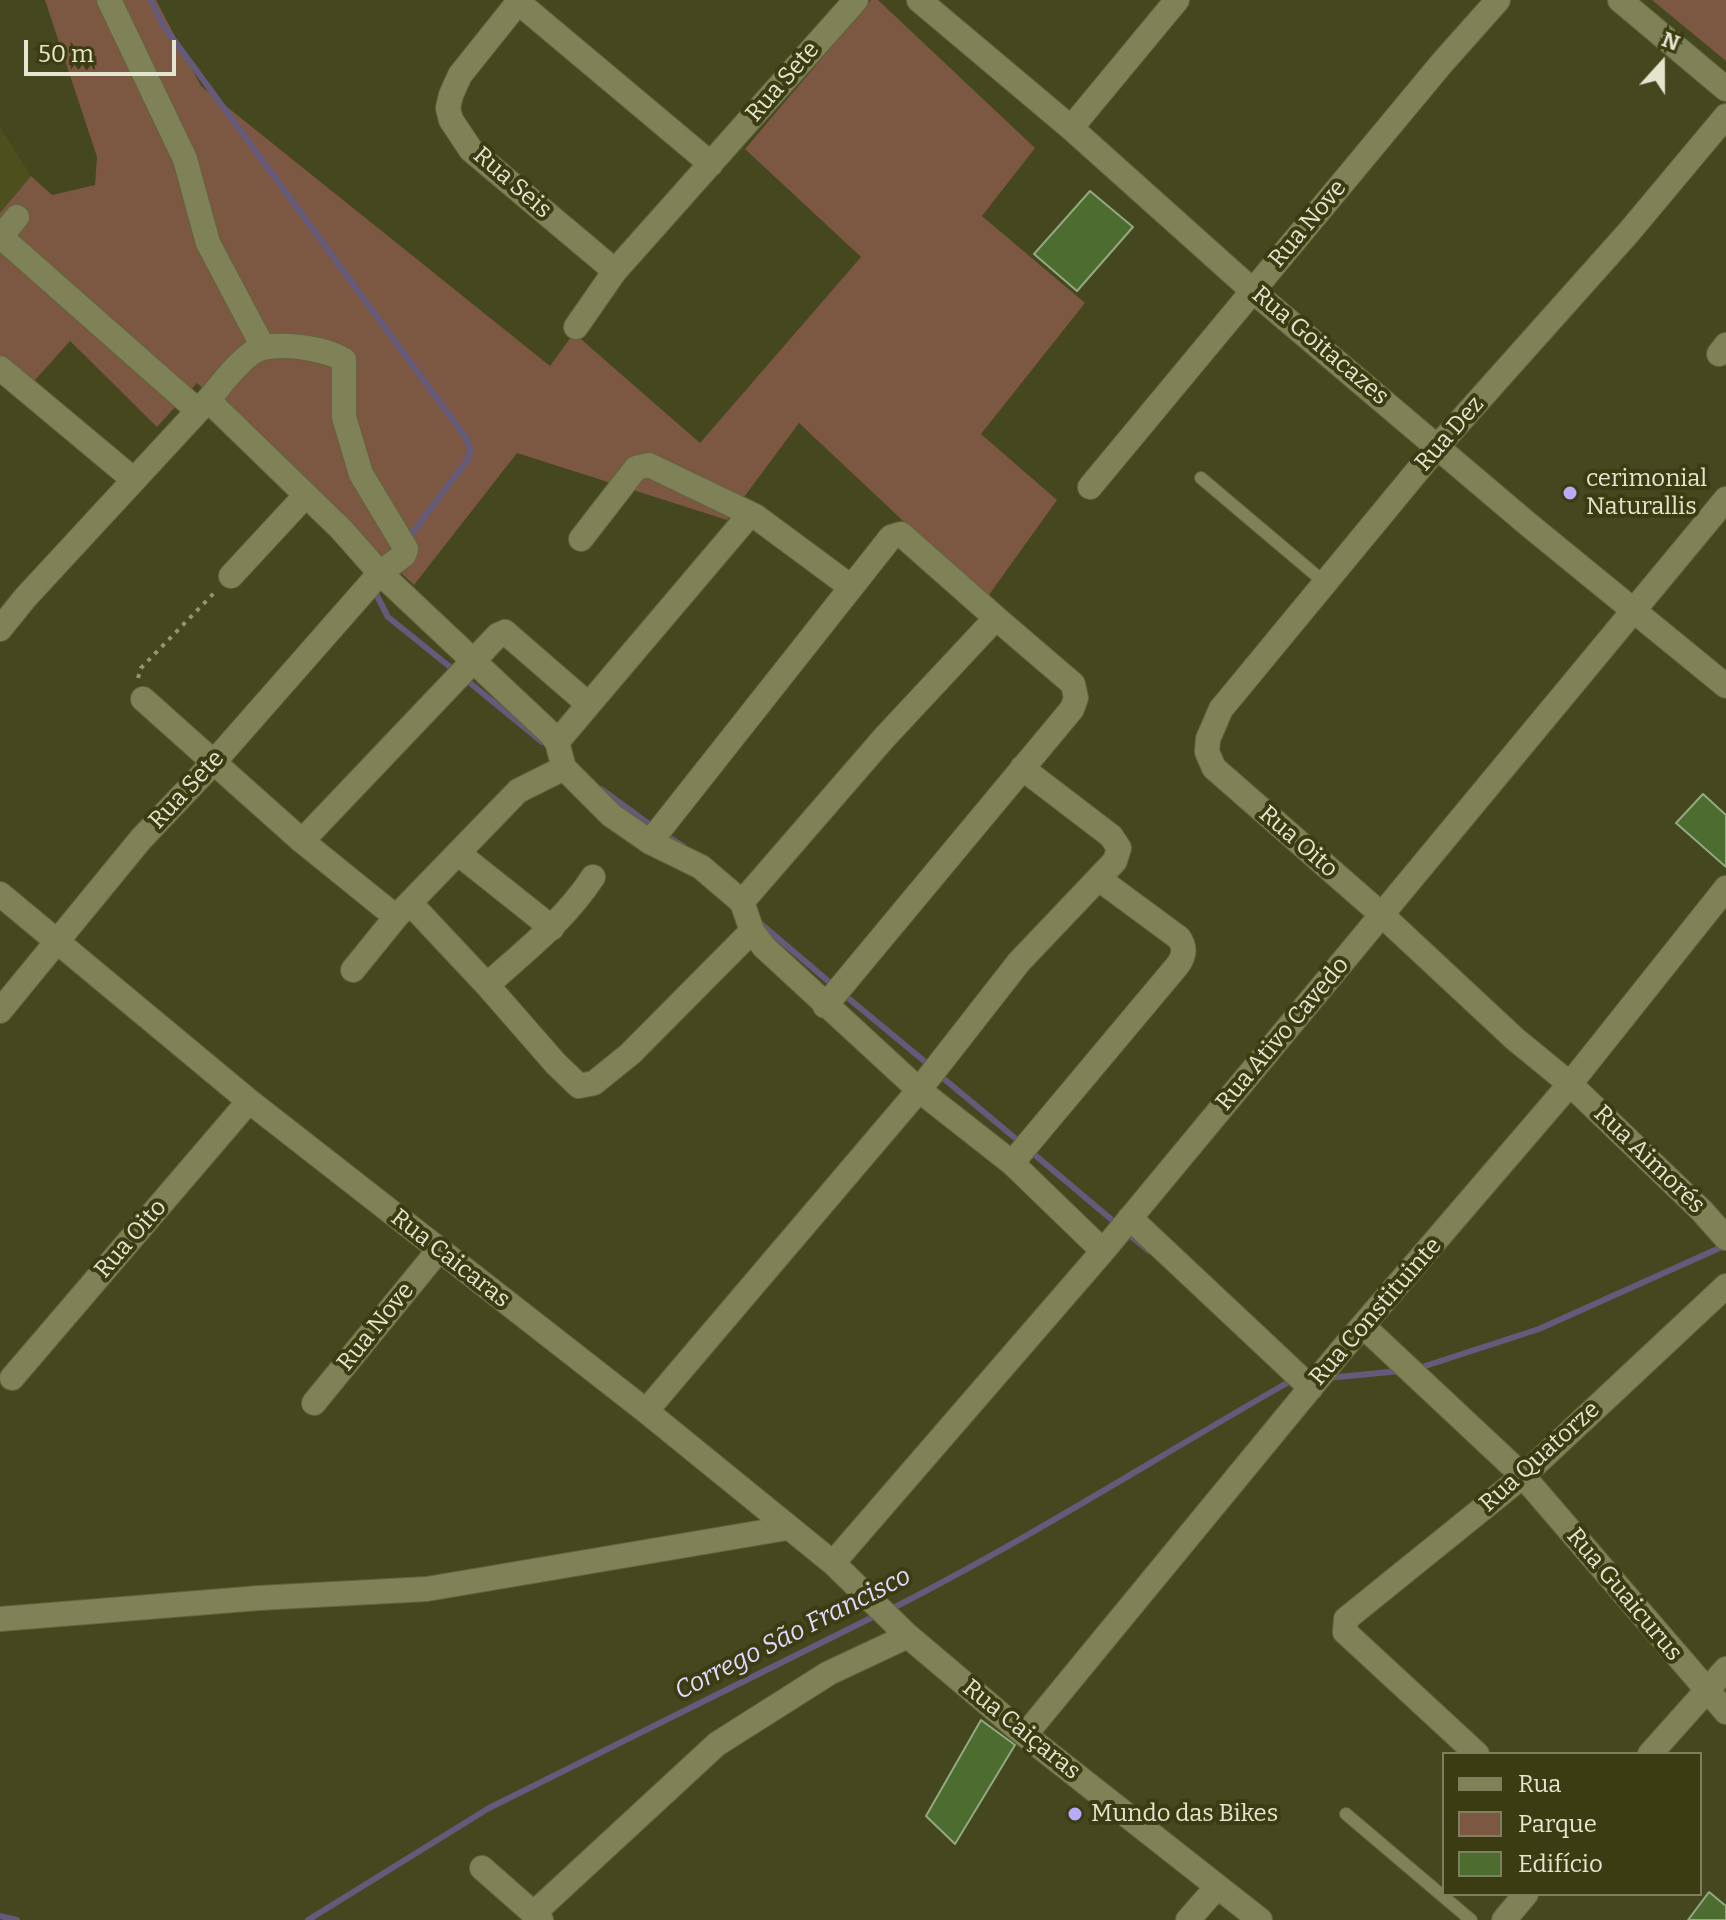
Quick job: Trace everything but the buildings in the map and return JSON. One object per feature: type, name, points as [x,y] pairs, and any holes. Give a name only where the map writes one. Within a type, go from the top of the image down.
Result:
[{"type":"street","points":[[0,629],[202,405],[251,353],[263,347],[208,243],[185,159],[109,0]]},
{"type":"street","name":"Rua Sete","points":[[576,327],[615,271],[856,0]]},
{"type":"street","name":"Rua Goitacazes","points":[[919,0],[1071,128],[1253,291],[1529,525],[1726,686]]},
{"type":"street","points":[[1071,128],[1177,0]]},
{"type":"street","name":"Rua Nove","points":[[1090,487],[1442,63],[1498,0]]},
{"type":"street","points":[[1620,0],[1726,89]]},
{"type":"street","points":[[519,1],[711,164]]},
{"type":"street","name":"Rua Seis","points":[[519,1],[460,75],[448,108],[451,120],[471,150],[615,271]]},
{"type":"street","name":"Rua Dez","points":[[1214,768],[1207,752],[1208,739],[1221,709],[1438,446],[1629,232],[1726,116]]},
{"type":"street","points":[[17,217],[0,238],[202,405],[238,429],[380,573],[557,742],[564,768],[611,815],[650,842],[701,867],[742,902],[752,931],[764,947],[825,1006],[919,1090],[1012,1163],[1103,1251]]},
{"type":"street","name":"Rua Sete","points":[[0,1011],[141,839],[214,762],[380,573],[404,555],[406,549],[361,474],[344,417],[344,360],[310,348],[263,347]]},
{"type":"street","points":[[0,368],[134,480]]},
{"type":"street","points":[[581,539],[636,468],[649,465],[755,516],[851,587]]},
{"type":"street","points":[[231,576],[306,495]]},
{"type":"street","name":"Rua Ativo Cavedo","points":[[833,1563],[1103,1251],[1726,499]]},
{"type":"street","points":[[557,742],[746,519],[755,516]]},
{"type":"street","points":[[650,842],[891,537],[901,534],[1073,684],[1076,698],[1072,709],[825,1006]]},
{"type":"street","points":[[742,902],[884,738],[996,618]]},
{"type":"street","points":[[302,841],[498,635],[505,632],[588,704]]},
{"type":"street","points":[[143,699],[302,841],[403,911],[487,985],[579,1086],[594,1083],[630,1054],[752,931]]},
{"type":"street","points":[[353,970],[403,911],[518,791],[564,768]]},
{"type":"street","points":[[646,1411],[919,1090],[1019,962],[1118,855],[1118,842],[1022,768]]},
{"type":"street","name":"Rua Oito","points":[[1214,768],[1382,915],[1515,1039],[1570,1084]]},
{"type":"street","points":[[459,854],[552,928]]},
{"type":"street","points":[[487,985],[552,928],[578,900],[593,877]]},
{"type":"street","points":[[1012,1163],[1183,956],[1183,944],[1179,938],[1099,879]]},
{"type":"street","name":"Rua Constituinte","points":[[1025,1735],[1305,1381],[1340,1352],[1570,1084],[1726,888]]},
{"type":"street","name":"Rua Caicaras","points":[[0,894],[249,1101],[646,1411],[833,1563],[903,1631]]},
{"type":"street","name":"Rua Aimorés","points":[[1570,1084],[1718,1229]]},
{"type":"street","name":"Rua Oito","points":[[12,1378],[249,1101]]},
{"type":"street","points":[[1130,1218],[1305,1381]]},
{"type":"street","name":"Rua Nove","points":[[314,1403],[438,1251]]},
{"type":"street","name":"Rua Quatorze","points":[[1475,1752],[1345,1632],[1346,1619],[1523,1476],[1726,1286]]},
{"type":"street","name":"Rua Guaicurus","points":[[1363,1326],[1523,1476],[1726,1712]]},
{"type":"street","points":[[0,1619],[259,1598],[427,1589],[787,1528]]},
{"type":"street","points":[[482,1868],[537,1917],[717,1744],[829,1673],[903,1631]]},
{"type":"street","name":"Rua Caiçaras","points":[[903,1631],[1025,1735],[1260,1920]]},
{"type":"street","points":[[1652,1752],[1726,1669]]},
{"type":"street","points":[[1188,1920],[1217,1887]]},
{"type":"street","points":[[1504,1920],[1524,1896]]},
{"type":"lane","points":[[1201,478],[1324,582]]},
{"type":"lane","points":[[1346,1814],[1442,1895]]},
{"type":"lane","points":[[1443,1896],[1471,1920]]},
{"type":"path","points":[[143,699],[137,687],[141,668],[231,576]]},
{"type":"shaded area","points":[[0,127],[31,176],[0,213]]},
{"type":"green space","points":[[45,0],[156,0],[201,86],[550,366],[574,333],[700,443],[861,257],[745,149],[871,0],[878,0],[1035,148],[982,216],[1085,303],[981,434],[1057,500],[986,599],[799,423],[727,520],[517,453],[414,585],[197,383],[157,427],[70,341],[19,398],[0,382],[0,213],[31,176],[52,195],[95,185],[97,157]]},
{"type":"green space","points":[[1652,0],[1726,0],[1726,61]]},
{"type":"waterway","points":[[151,0],[163,25],[466,438],[470,450],[468,459],[406,541]]},
{"type":"waterway","points":[[374,590],[388,617],[455,671]]},
{"type":"waterway","points":[[464,678],[542,742]]},
{"type":"waterway","points":[[601,789],[653,827]]},
{"type":"waterway","points":[[662,833],[683,846]]},
{"type":"waterway","points":[[760,923],[834,986]]},
{"type":"waterway","points":[[842,993],[929,1065]]},
{"type":"waterway","points":[[937,1073],[1021,1143]]},
{"type":"waterway","points":[[1029,1150],[1118,1225]]},
{"type":"waterway","points":[[1127,1233],[1149,1251]]},
{"type":"waterway","points":[[1419,1368],[1539,1329],[1724,1246]]},
{"type":"waterway","points":[[1328,1378],[1400,1371]]},
{"type":"waterway","name":"Corrego São Francisco","points":[[891,1609],[1044,1526],[1294,1379]]},
{"type":"waterway","name":"Corrego São Francisco","points":[[308,1920],[489,1808],[877,1615]]},
{"type":"waterway","name":"Corrego São Francisco","points":[[0,1916],[17,1920]]},
{"type":"place","name":"cerimonial Naturallis","points":[[1570,493]]},
{"type":"place","name":"Mundo das Bikes","points":[[1075,1814]]}]
